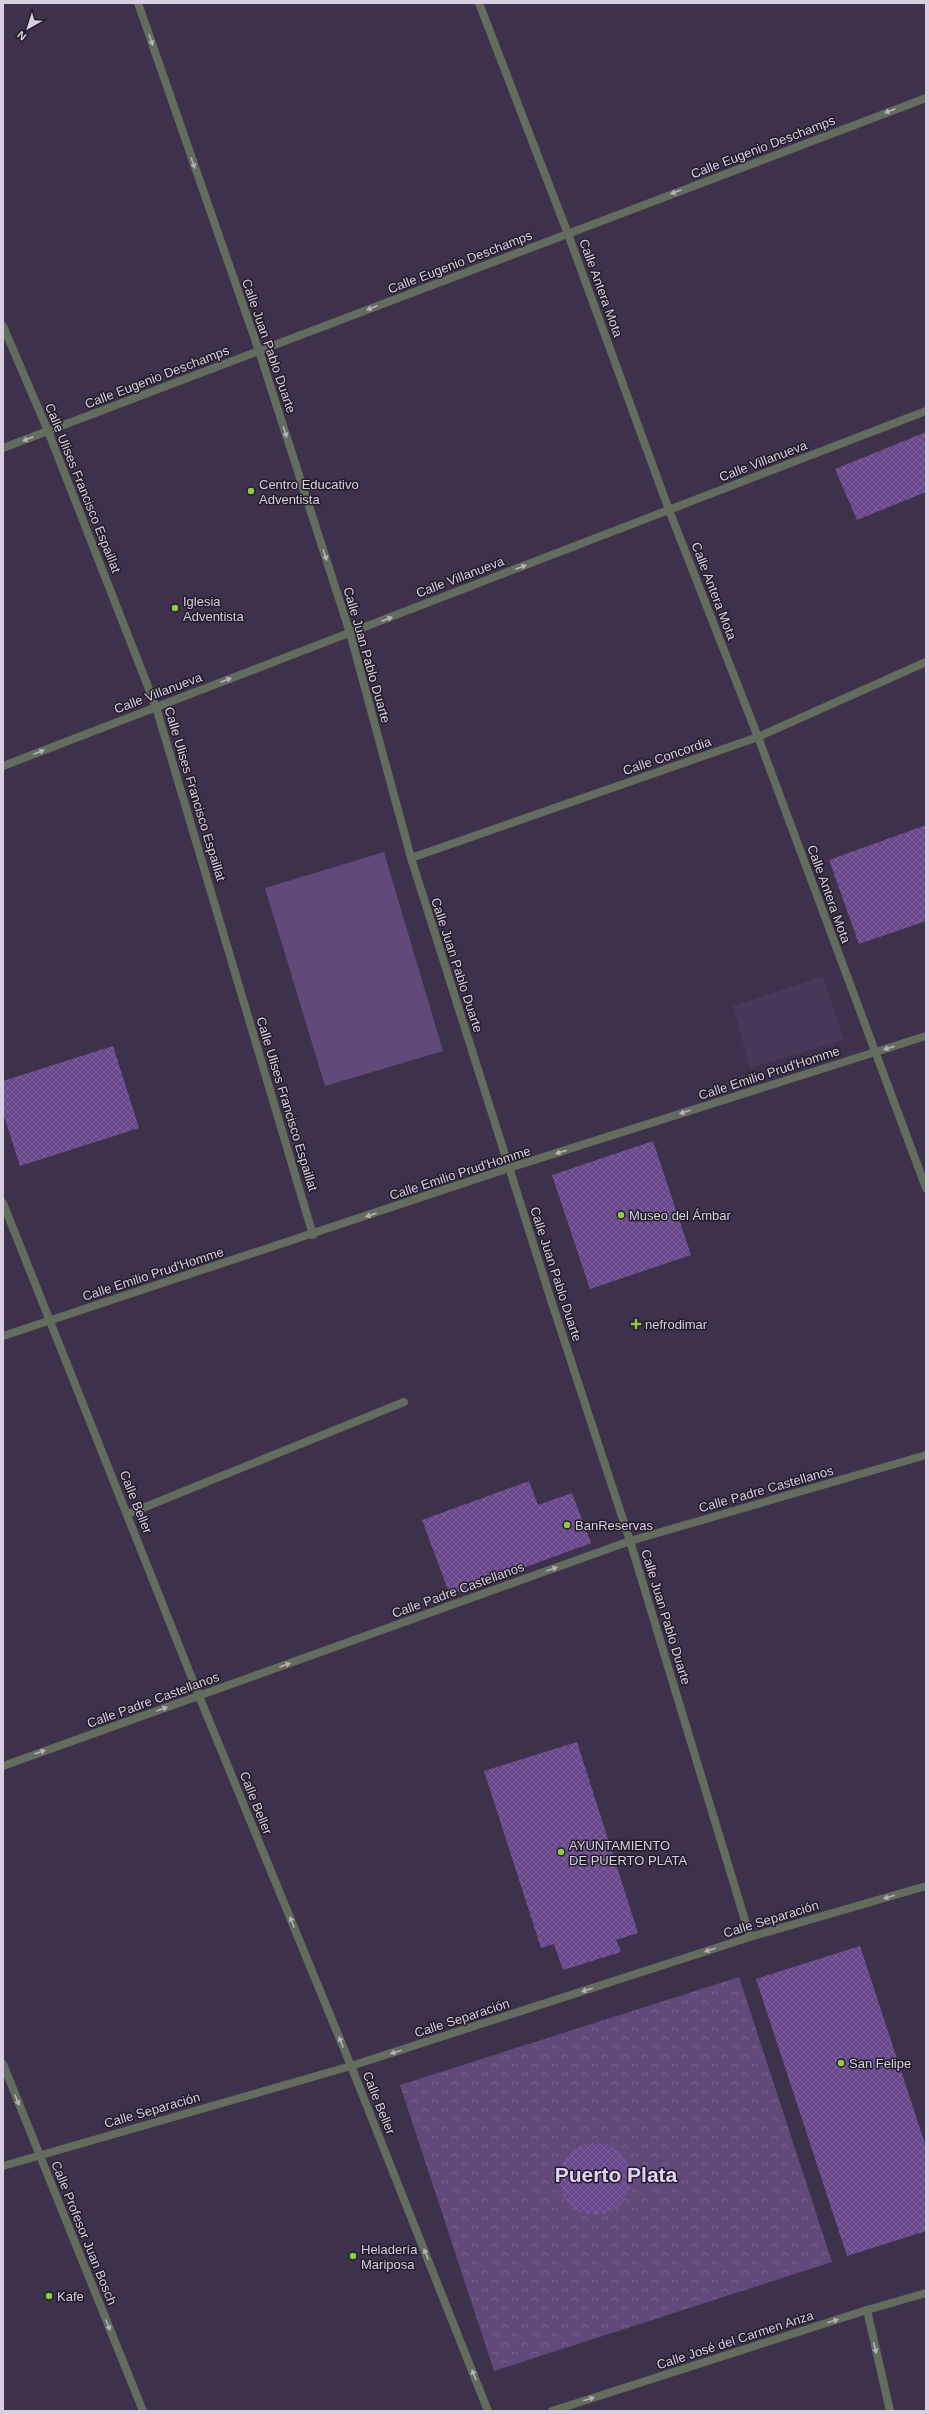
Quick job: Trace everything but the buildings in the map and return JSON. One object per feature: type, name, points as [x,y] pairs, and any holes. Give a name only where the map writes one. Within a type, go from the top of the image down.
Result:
[{"type":"street","name":"Calle Juan Pablo Duarte","points":[[138,3],[259,351],[350,633],[411,858],[509,1168],[630,1541],[750,1937]]},
{"type":"street","name":"Calle Antera Mota","points":[[479,3],[568,234],[669,510],[758,736],[926,1188]]},
{"type":"street","name":"Calle Eugenio Deschamps","points":[[3,448],[926,98]]},
{"type":"street","name":"Calle Ulises Francisco Espaillat","points":[[3,326],[48,431],[156,707],[313,1234]]},
{"type":"street","name":"Calle Villanueva","points":[[3,766],[926,411]]},
{"type":"street","name":"Calle Concordia","points":[[411,858],[758,736],[926,662]]},
{"type":"street","name":"Calle Emilio Prud'Homme","points":[[3,1336],[509,1168],[926,1036]]},
{"type":"street","name":"Calle Beller","points":[[3,1203],[200,1696],[351,2066],[488,2411]]},
{"type":"street","points":[[128,1514],[404,1402]]},
{"type":"street","name":"Calle Padre Castellanos","points":[[3,1766],[630,1541],[926,1454]]},
{"type":"street","name":"Calle Separación","points":[[3,2166],[39,2154],[351,2066],[750,1937],[926,1886]]},
{"type":"street","name":"Calle Profesor Juan Bosch","points":[[3,2064],[143,2411]]},
{"type":"street","name":"Calle José del Carmen Ariza","points":[[552,2411],[867,2310],[926,2293]]},
{"type":"street","points":[[867,2310],[890,2411]]},
{"type":"shaded area","points":[[823,976],[844,1040],[750,1068],[733,1006]]},
{"type":"green space","points":[[384,852],[443,1051],[325,1086],[265,888]]},
{"type":"green space","points":[[739,1977],[832,2262],[494,2371],[400,2085]]},
{"type":"place","name":"Centro Educativo Adventista","points":[[251,491]]},
{"type":"place","name":"Iglesia Adventista","points":[[175,608]]},
{"type":"place","name":"Museo del Ámbar","points":[[621,1215]]},
{"type":"place","name":"nefrodimar","points":[[636,1324]]},
{"type":"place","name":"BanReservas","points":[[567,1525]]},
{"type":"place","name":"AYUNTAMIENTO DE PUERTO PLATA","points":[[561,1852]]},
{"type":"place","name":"San Felipe","points":[[841,2063]]},
{"type":"place","name":"Heladería Mariposa","points":[[353,2256]]},
{"type":"place","name":"Kafe","points":[[49,2296]]},
{"type":"district","name":"Puerto Plata","points":[[616,2174]]}]
